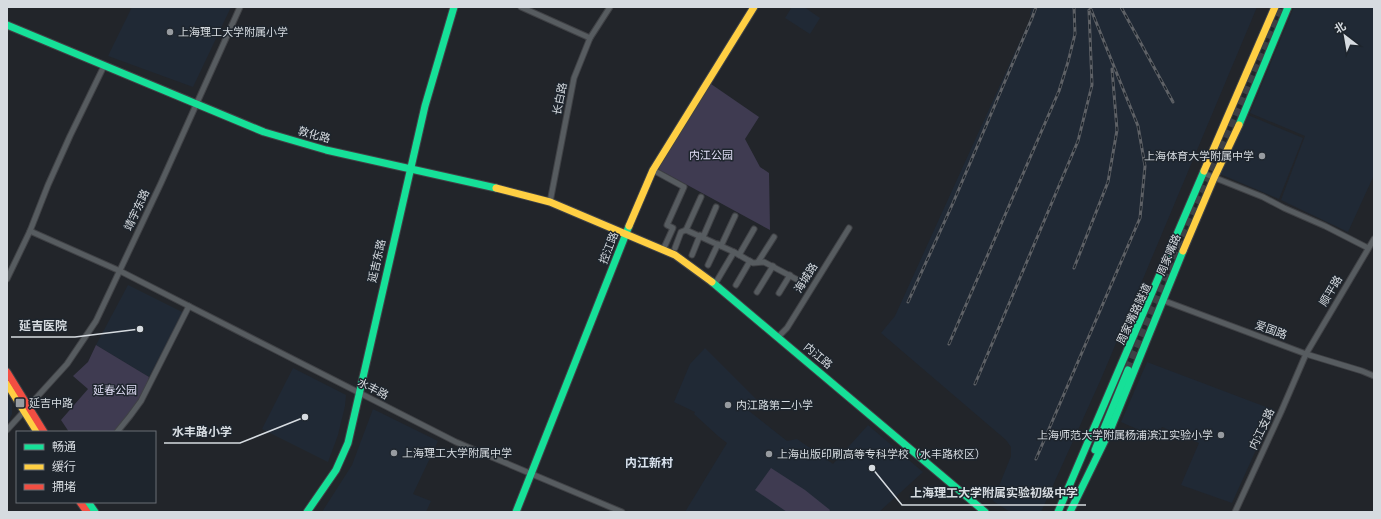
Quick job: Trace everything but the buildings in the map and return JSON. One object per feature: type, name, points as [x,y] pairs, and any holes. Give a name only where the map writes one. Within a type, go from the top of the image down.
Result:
[{"type":"main road","name":"延吉东路","points":[[307,512],[325,488],[342,460],[348,443],[390,255],[430,88],[454,7]]},
{"type":"main road","name":"控江路","points":[[516,512],[626,234],[653,170],[754,7]]},
{"type":"main road","name":"周家嘴路","points":[[1058,512],[1275,7]]},
{"type":"main road","name":"周家嘴路","points":[[1069,512],[1111,428],[1140,359],[1162,300],[1214,178],[1231,144],[1288,7]]},
{"type":"main road","name":"敦化路","points":[[7,25],[278,137],[326,150],[550,202],[626,234]]},
{"type":"main road","name":"周家嘴路隧道","points":[[1122,364],[1149,308],[1203,184]]},
{"type":"main road","name":"内江路","points":[[626,234],[675,255],[715,284],[985,512]]},
{"type":"main road","points":[[1069,512],[1128,370]]},
{"type":"main road","points":[[7,372],[37,431]]},
{"type":"main road","points":[[7,384],[43,431]]},
{"type":"main road","points":[[81,503],[87,512]]},
{"type":"main road","points":[[89,503],[96,512]]},
{"type":"street","name":"靖宇东路","points":[[7,430],[67,364],[90,332],[120,271],[240,7]]},
{"type":"street","points":[[521,7],[590,38]]},
{"type":"street","name":"长白路","points":[[550,202],[571,91],[578,68],[590,38],[610,7]]},
{"type":"street","points":[[7,279],[30,231],[48,186],[104,66]]},
{"type":"street","points":[[653,170],[684,187],[667,225],[673,228],[663,250]]},
{"type":"street","points":[[1203,173],[1263,197],[1368,248]]},
{"type":"street","points":[[675,248],[682,232],[686,230],[701,197]]},
{"type":"street","points":[[692,255],[716,207]]},
{"type":"street","points":[[708,265],[735,216]]},
{"type":"street","name":"海城路","points":[[778,337],[787,328],[849,228]]},
{"type":"street","points":[[739,255],[754,229]]},
{"type":"street","points":[[686,230],[702,236],[750,262],[764,262],[798,280]]},
{"type":"street","name":"水丰路","points":[[30,231],[120,271],[456,442],[622,512]]},
{"type":"street","points":[[758,262],[774,237]]},
{"type":"street","name":"顺平路","points":[[1306,354],[1374,239]]},
{"type":"street","points":[[715,284],[734,252]]},
{"type":"street","points":[[736,285],[750,262]]},
{"type":"street","points":[[757,292],[773,266]]},
{"type":"street","points":[[779,293],[790,275]]},
{"type":"street","name":"爱国路","points":[[1162,300],[1306,354],[1374,376]]},
{"type":"street","points":[[118,431],[141,401],[189,306]]},
{"type":"street","name":"内江支路","points":[[1235,512],[1306,354]]},
{"type":"shaded area","name":"上海理工大学附属小学","points":[[132,7],[231,7],[193,87],[108,56]]},
{"type":"shaded area","points":[[792,7],[804,7],[820,18],[810,34],[785,18]]},
{"type":"shaded area","points":[[1032,7],[1257,7],[1101,379],[1041,512],[1010,512],[993,501],[1011,456],[1011,447],[1006,440],[881,333],[895,316],[1031,17],[1030,14]]},
{"type":"shaded area","points":[[1294,7],[1374,7],[1374,175],[1348,232],[1281,200],[1305,136],[1250,113]]},
{"type":"shaded area","name":"上海体育大学附属中学","points":[[1248,115],[1303,138],[1279,199],[1220,174]]},
{"type":"shaded area","points":[[128,285],[184,313],[149,377],[96,345]]},
{"type":"shaded area","points":[[705,348],[757,400],[749,411],[787,441],[797,439],[833,464],[868,425],[923,472],[879,512],[685,512],[727,443],[694,414],[695,412],[674,402],[690,364]]},
{"type":"shaded area","name":"上海师范大学附属杨浦滨江实验小学","points":[[1147,362],[1274,410],[1232,503],[1181,485],[1199,443],[1162,427],[1157,438],[1121,422]]},
{"type":"shaded area","points":[[293,368],[346,395],[338,435],[328,462],[262,429]]},
{"type":"shaded area","points":[[7,395],[12,404],[12,414],[7,425]]},
{"type":"shaded area","name":"上海理工大学附属中学","points":[[373,409],[438,441],[413,494],[431,501],[426,512],[322,512],[352,465]]},
{"type":"green space","name":"内江公园","points":[[711,84],[759,117],[745,139],[760,167],[769,173],[770,230],[658,169]]},
{"type":"green space","name":"延春公园","points":[[96,345],[149,377],[144,393],[119,431],[68,431],[61,420],[88,389],[73,376],[88,362]]},
{"type":"green space","points":[[771,468],[805,490],[830,510],[829,512],[787,512],[755,490]]},
{"type":"tunnel","points":[[1128,370],[1283,7]]},
{"type":"railway","points":[[908,302],[953,203],[1036,7]]},
{"type":"railway","points":[[949,344],[1059,91],[1075,34],[1074,7]]},
{"type":"railway","points":[[1036,459],[1140,218],[1145,166],[1138,126],[1090,7]]},
{"type":"railway","points":[[1121,7],[1173,102]]},
{"type":"railway","points":[[975,384],[1078,141],[1092,85],[1089,10]]},
{"type":"railway","points":[[1074,268],[1108,182],[1117,130],[1112,69]]},
{"type":"traffic: fast","points":[[307,512],[336,470],[348,443],[425,106],[454,7]]},
{"type":"traffic: fast","points":[[1239,125],[1288,7]]},
{"type":"traffic: fast","points":[[7,25],[264,132],[326,150],[496,188]]},
{"type":"traffic: fast","points":[[1058,512],[1204,171]]},
{"type":"traffic: fast","points":[[516,512],[629,226]]},
{"type":"traffic: fast","points":[[1070,512],[1111,428],[1183,251]]},
{"type":"traffic: fast","points":[[712,282],[985,512]]},
{"type":"traffic: fast","points":[[1095,450],[1128,370]]},
{"type":"traffic: fast","points":[[89,503],[95,512]]},
{"type":"traffic: slow","points":[[629,226],[653,170],[754,7]]},
{"type":"traffic: slow","points":[[1204,171],[1275,7]]},
{"type":"traffic: slow","points":[[1183,251],[1214,178],[1239,125]]},
{"type":"traffic: slow","points":[[496,188],[550,202],[675,255],[712,282]]},
{"type":"traffic: slow","points":[[7,384],[36,431]]},
{"type":"traffic: jam","points":[[7,372],[43,431]]},
{"type":"traffic: jam","points":[[81,503],[87,512]]},
{"type":"place","name":"上海理工大学附属小学","points":[[170,32]]},
{"type":"place","name":"上海体育大学附属中学","points":[[1262,156]]},
{"type":"place","name":"延吉医院","points":[[140,329]]},
{"type":"place","name":"延吉中路","points":[[20,403]]},
{"type":"place","name":"内江路第二小学","points":[[728,405]]},
{"type":"place","name":"水丰路小学","points":[[305,417]]},
{"type":"place","name":"上海师范大学附属杨浦滨江实验小学","points":[[1221,435]]},
{"type":"place","name":"上海理工大学附属中学","points":[[394,453]]},
{"type":"place","name":"上海出版印刷高等专科学校（水丰路校区）","points":[[769,454]]},
{"type":"place","name":"上海理工大学附属实验初级中学","points":[[872,468]]},
{"type":"district","name":"内江新村","points":[[649,463]]}]
